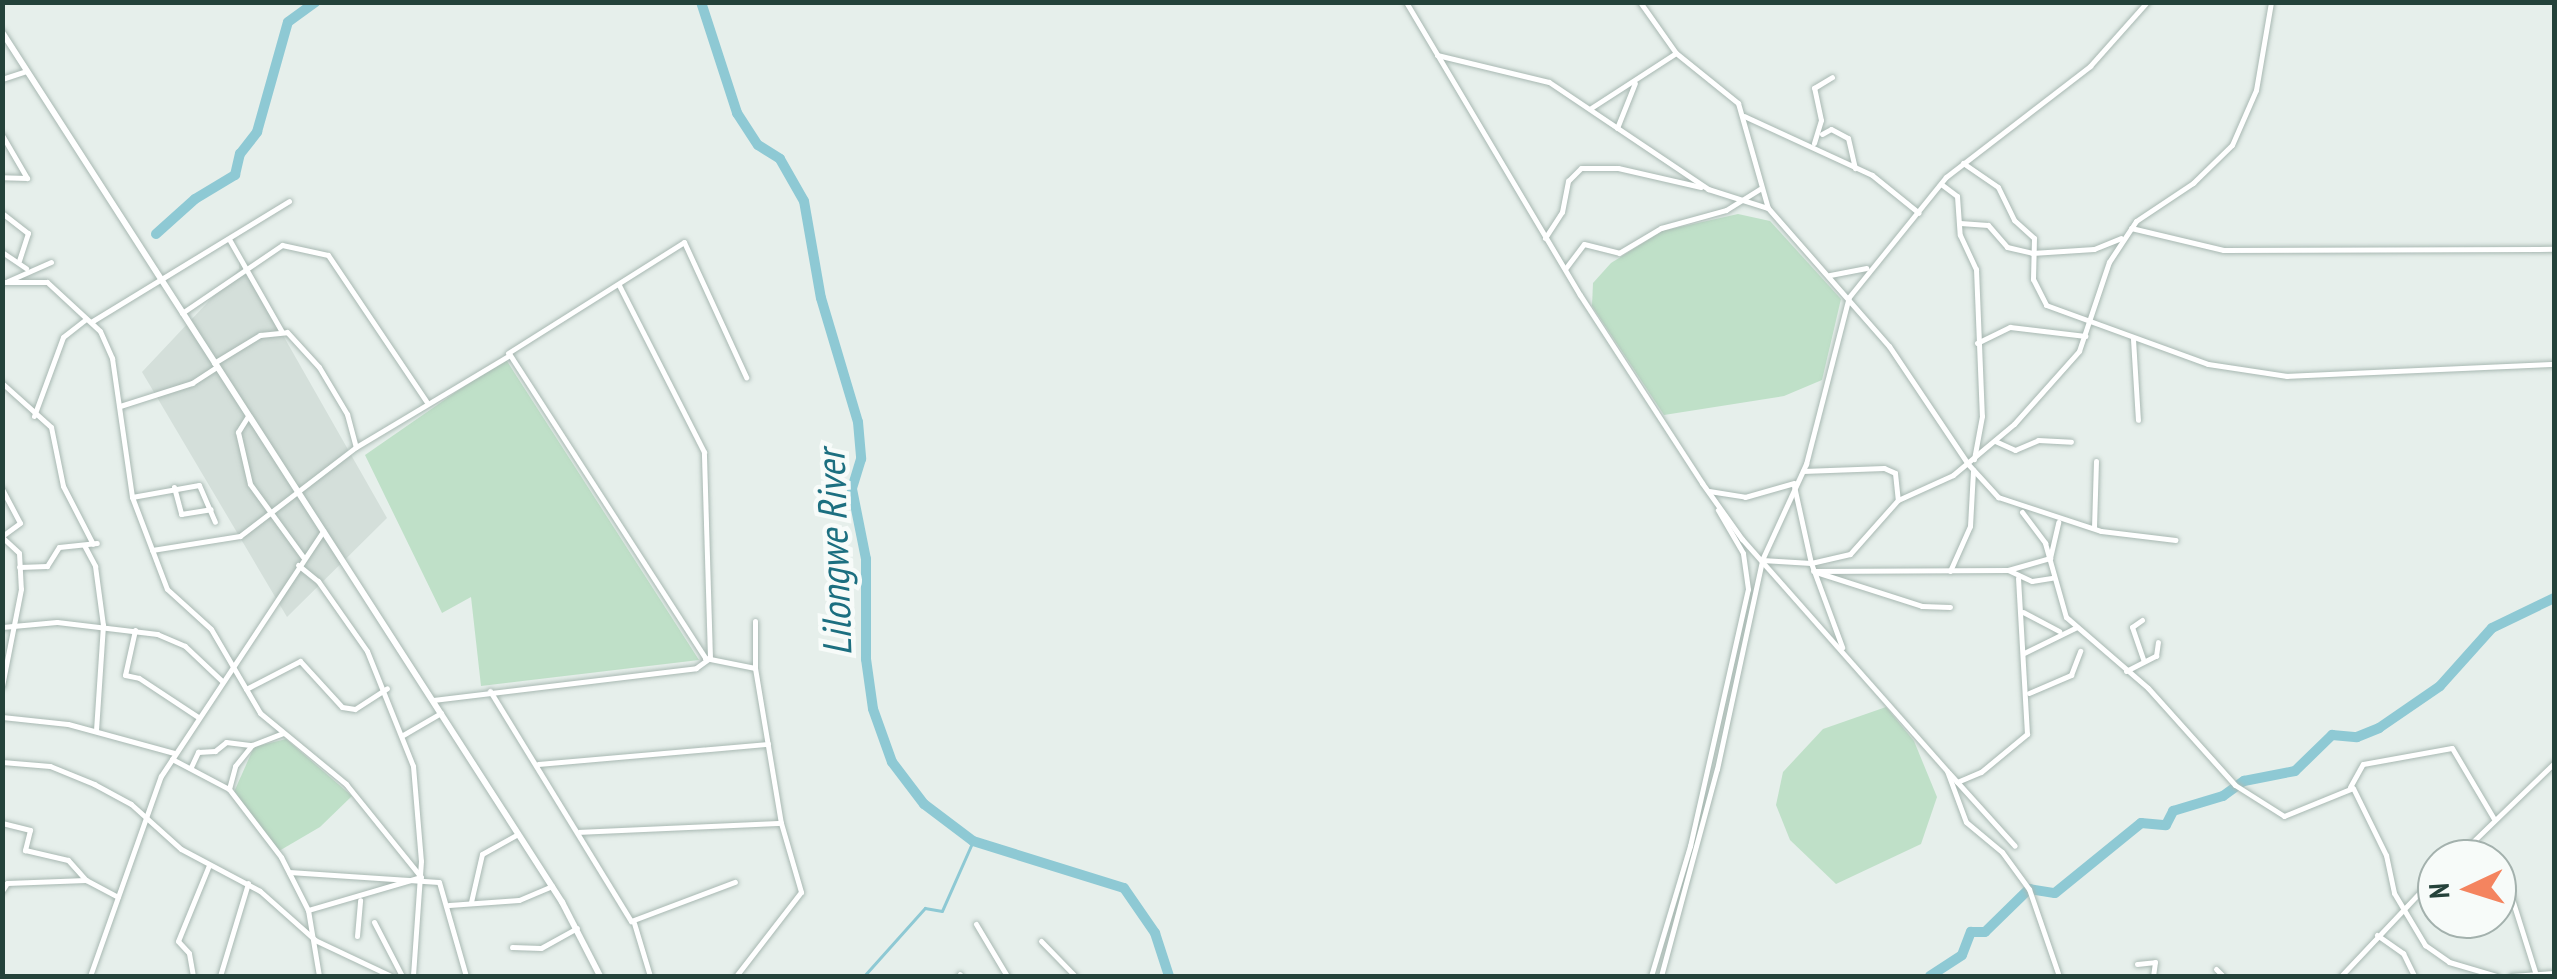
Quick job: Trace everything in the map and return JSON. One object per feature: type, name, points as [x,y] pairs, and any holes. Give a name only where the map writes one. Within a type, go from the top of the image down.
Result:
[{"type":"main road","points":[[2,32],[552,886],[600,976]]},
{"type":"street","points":[[1406,2],[1545,238],[1708,490],[1744,554],[1748,588],[1690,846],[1651,976]]},
{"type":"street","points":[[1640,2],[1676,53],[1728,92],[1744,116],[1768,208],[1788,238],[1850,297],[1928,397],[1972,471],[2020,509],[2050,558]]},
{"type":"street","points":[[1661,976],[1717,769],[1762,560],[1794,483],[1803,471],[1850,297],[1940,184],[2090,66],[2147,2]]},
{"type":"street","points":[[1812,567],[1850,554],[1898,500],[1968,464],[1995,441],[2086,336],[2109,262],[2124,237],[2207,172],[2232,145],[2256,90],[2273,5]]},
{"type":"street","points":[[1590,108],[1635,83],[1676,53]]},
{"type":"street","points":[[1437,55],[1542,79],[1708,189]]},
{"type":"street","points":[[2,79],[27,71]]},
{"type":"street","points":[[1832,78],[1814,88],[1817,140],[1825,157],[1892,187],[1919,213]]},
{"type":"street","points":[[1618,128],[1635,83]]},
{"type":"street","points":[[1744,116],[1817,140]]},
{"type":"street","points":[[1817,140],[1831,128],[1848,138],[1855,168]]},
{"type":"street","points":[[2,135],[27,178],[2,177]]},
{"type":"street","points":[[1963,163],[1998,187],[2014,220],[2034,238],[2032,253],[2038,297],[2062,314],[2094,318],[2131,336],[2225,369],[2287,376],[2554,364]]},
{"type":"street","points":[[1545,238],[1562,212],[1568,181],[1581,168],[1618,168],[1768,208]]},
{"type":"street","points":[[1940,184],[1956,192],[1960,223],[1975,262],[1982,416],[1972,471],[1970,526],[1950,571]]},
{"type":"street","points":[[1565,269],[1584,244],[1619,253],[1660,228],[1742,200],[1761,188]]},
{"type":"street","points":[[34,416],[63,337],[288,201]]},
{"type":"street","points":[[2,213],[28,234],[19,261]]},
{"type":"street","points":[[1960,223],[1988,225],[2007,247],[2032,253],[2094,249],[2124,237]]},
{"type":"street","points":[[2131,228],[2223,250],[2554,249]]},
{"type":"street","points":[[229,239],[282,330],[319,367],[347,414],[356,446]]},
{"type":"street","points":[[182,313],[288,243],[328,255],[427,402]]},
{"type":"street","points":[[152,550],[235,538],[266,510],[356,446],[620,285],[679,243],[688,244],[746,377]]},
{"type":"street","points":[[2,252],[26,268]]},
{"type":"street","points":[[5,281],[26,268],[51,262]]},
{"type":"street","points":[[1827,274],[1852,275],[1872,266]]},
{"type":"street","points":[[5,281],[47,282],[88,321],[110,351],[132,497],[168,589],[204,619],[229,668],[283,733],[346,784],[420,878]]},
{"type":"street","points":[[620,285],[704,452],[714,636],[708,662]]},
{"type":"street","points":[[1977,344],[2010,328],[2086,336]]},
{"type":"street","points":[[120,406],[192,384],[260,335],[282,330]]},
{"type":"street","points":[[2131,336],[2138,420]]},
{"type":"street","points":[[506,354],[594,478],[708,662]]},
{"type":"street","points":[[2,383],[53,431],[62,486],[95,544],[55,550],[47,566],[19,566]]},
{"type":"street","points":[[248,415],[238,425],[239,446],[266,510],[303,558]]},
{"type":"street","points":[[1995,441],[2015,450],[2038,440],[2071,442]]},
{"type":"street","points":[[2094,529],[2096,461]]},
{"type":"street","points":[[1803,471],[1884,468],[1895,473],[1898,500]]},
{"type":"street","points":[[1708,490],[1745,496],[1794,483]]},
{"type":"street","points":[[1794,483],[1812,567],[1846,654]]},
{"type":"street","points":[[132,497],[174,487],[203,487],[215,522]]},
{"type":"street","points":[[174,487],[181,514],[211,509]]},
{"type":"street","points":[[2,489],[20,523],[2,537],[18,553],[19,566],[18,623],[2,686]]},
{"type":"street","points":[[1713,498],[1762,560],[2015,846]]},
{"type":"street","points":[[2020,509],[2094,529],[2175,540]]},
{"type":"street","points":[[2058,520],[2050,558],[2060,607],[2235,785],[2284,816],[2350,787],[2363,764],[2452,748],[2494,819]]},
{"type":"street","points":[[90,976],[144,818],[173,756],[323,531]]},
{"type":"street","points":[[84,544],[95,566],[104,625],[96,730]]},
{"type":"street","points":[[1762,560],[1812,567],[1950,571],[2008,570],[2050,558]]},
{"type":"street","points":[[298,565],[353,626],[387,688],[403,735],[414,775],[420,878],[413,976]]},
{"type":"street","points":[[1812,567],[1913,604],[1950,606]]},
{"type":"street","points":[[2008,570],[2018,578],[2052,578]]},
{"type":"street","points":[[1957,782],[2026,736],[2029,694],[2018,578]]},
{"type":"street","points":[[2023,612],[2059,631]]},
{"type":"street","points":[[2142,620],[2132,627],[2144,661]]},
{"type":"street","points":[[736,976],[801,892],[781,823],[754,668],[755,622]]},
{"type":"street","points":[[2,628],[18,623],[104,625],[136,630],[185,646],[221,680]]},
{"type":"street","points":[[2024,654],[2059,631],[2077,626]]},
{"type":"street","points":[[136,630],[124,676],[139,678],[198,718]]},
{"type":"street","points":[[2126,671],[2156,656],[2158,642]]},
{"type":"street","points":[[2029,694],[2072,675],[2080,651]]},
{"type":"street","points":[[246,689],[300,662],[342,707],[355,709],[387,688]]},
{"type":"street","points":[[433,700],[649,675],[708,662],[754,668]]},
{"type":"street","points":[[490,691],[634,923],[650,976]]},
{"type":"street","points":[[403,735],[441,713]]},
{"type":"street","points":[[2,717],[96,730],[173,756],[229,789],[289,872],[308,910],[319,976]]},
{"type":"street","points":[[190,767],[198,752],[215,751],[226,742],[252,745],[283,733]]},
{"type":"street","points":[[538,764],[768,744]]},
{"type":"street","points":[[229,789],[234,766],[252,745]]},
{"type":"street","points":[[2,762],[72,774],[209,864],[248,883],[314,940],[392,976]]},
{"type":"street","points":[[2474,839],[2554,763]]},
{"type":"street","points":[[1947,771],[1966,822],[1991,841],[2029,889],[2058,976]]},
{"type":"street","points":[[2546,771],[2554,779]]},
{"type":"street","points":[[2350,787],[2386,855],[2394,893],[2406,906],[2425,944],[2466,969],[2497,976]]},
{"type":"street","points":[[2,823],[30,830],[25,850],[68,860],[86,880],[118,898]]},
{"type":"street","points":[[579,832],[781,823]]},
{"type":"street","points":[[471,903],[482,854],[518,834]]},
{"type":"street","points":[[193,976],[189,953],[178,941],[209,864]]},
{"type":"street","points":[[289,872],[420,878],[442,885],[466,976]]},
{"type":"street","points":[[308,910],[360,900],[420,878]]},
{"type":"street","points":[[3,892],[7,883],[86,880]]},
{"type":"street","points":[[634,923],[735,882]]},
{"type":"street","points":[[220,976],[248,883]]},
{"type":"street","points":[[449,905],[519,900],[552,886]]},
{"type":"street","points":[[2341,976],[2417,895]]},
{"type":"street","points":[[357,936],[360,900]]},
{"type":"street","points":[[2517,914],[2536,972]]},
{"type":"street","points":[[374,922],[402,976]]},
{"type":"street","points":[[976,924],[1007,976]]},
{"type":"street","points":[[512,947],[541,948],[577,928]]},
{"type":"street","points":[[2377,935],[2403,953],[2414,976]]},
{"type":"street","points":[[1040,941],[1074,976]]},
{"type":"street","points":[[2137,964],[2155,962],[2152,976]]},
{"type":"street","points":[[2216,968],[2223,976]]},
{"type":"street","points":[[2511,976],[2554,974]]},
{"type":"shaded area","points":[[239,258],[387,518],[287,617],[142,372],[239,269]]},
{"type":"green space","points":[[1738,214],[1770,221],[1841,299],[1822,380],[1784,396],[1664,415],[1592,306],[1593,283],[1611,263],[1662,231]]},
{"type":"green space","points":[[505,358],[699,660],[481,686],[471,597],[442,613],[365,455]]},
{"type":"green space","points":[[1886,707],[1914,741],[1937,797],[1921,844],[1836,884],[1790,840],[1776,805],[1783,772],[1823,729]]},
{"type":"green space","points":[[286,739],[352,796],[320,827],[279,851],[234,792],[254,747]]},
{"type":"waterway","points":[[156,234],[195,199],[235,175],[240,154],[257,132],[288,22],[316,2]]},
{"type":"waterway","name":"Lilongwe River","points":[[701,2],[737,113],[758,145],[780,159],[804,201],[821,298],[858,422],[861,459],[852,489],[866,559],[866,659],[873,709],[892,762],[924,804],[973,841],[1124,888],[1155,933],[1169,976]]},
{"type":"waterway","points":[[1930,976],[1962,955],[1971,932],[1985,932],[2029,889],[2055,893],[2141,823],[2166,825],[2173,811],[2223,796],[2244,781],[2295,771],[2332,735],[2357,737],[2379,728],[2440,686],[2492,628],[2554,598]]},
{"type":"waterway","points":[[864,976],[925,908],[942,911],[973,841]]}]
